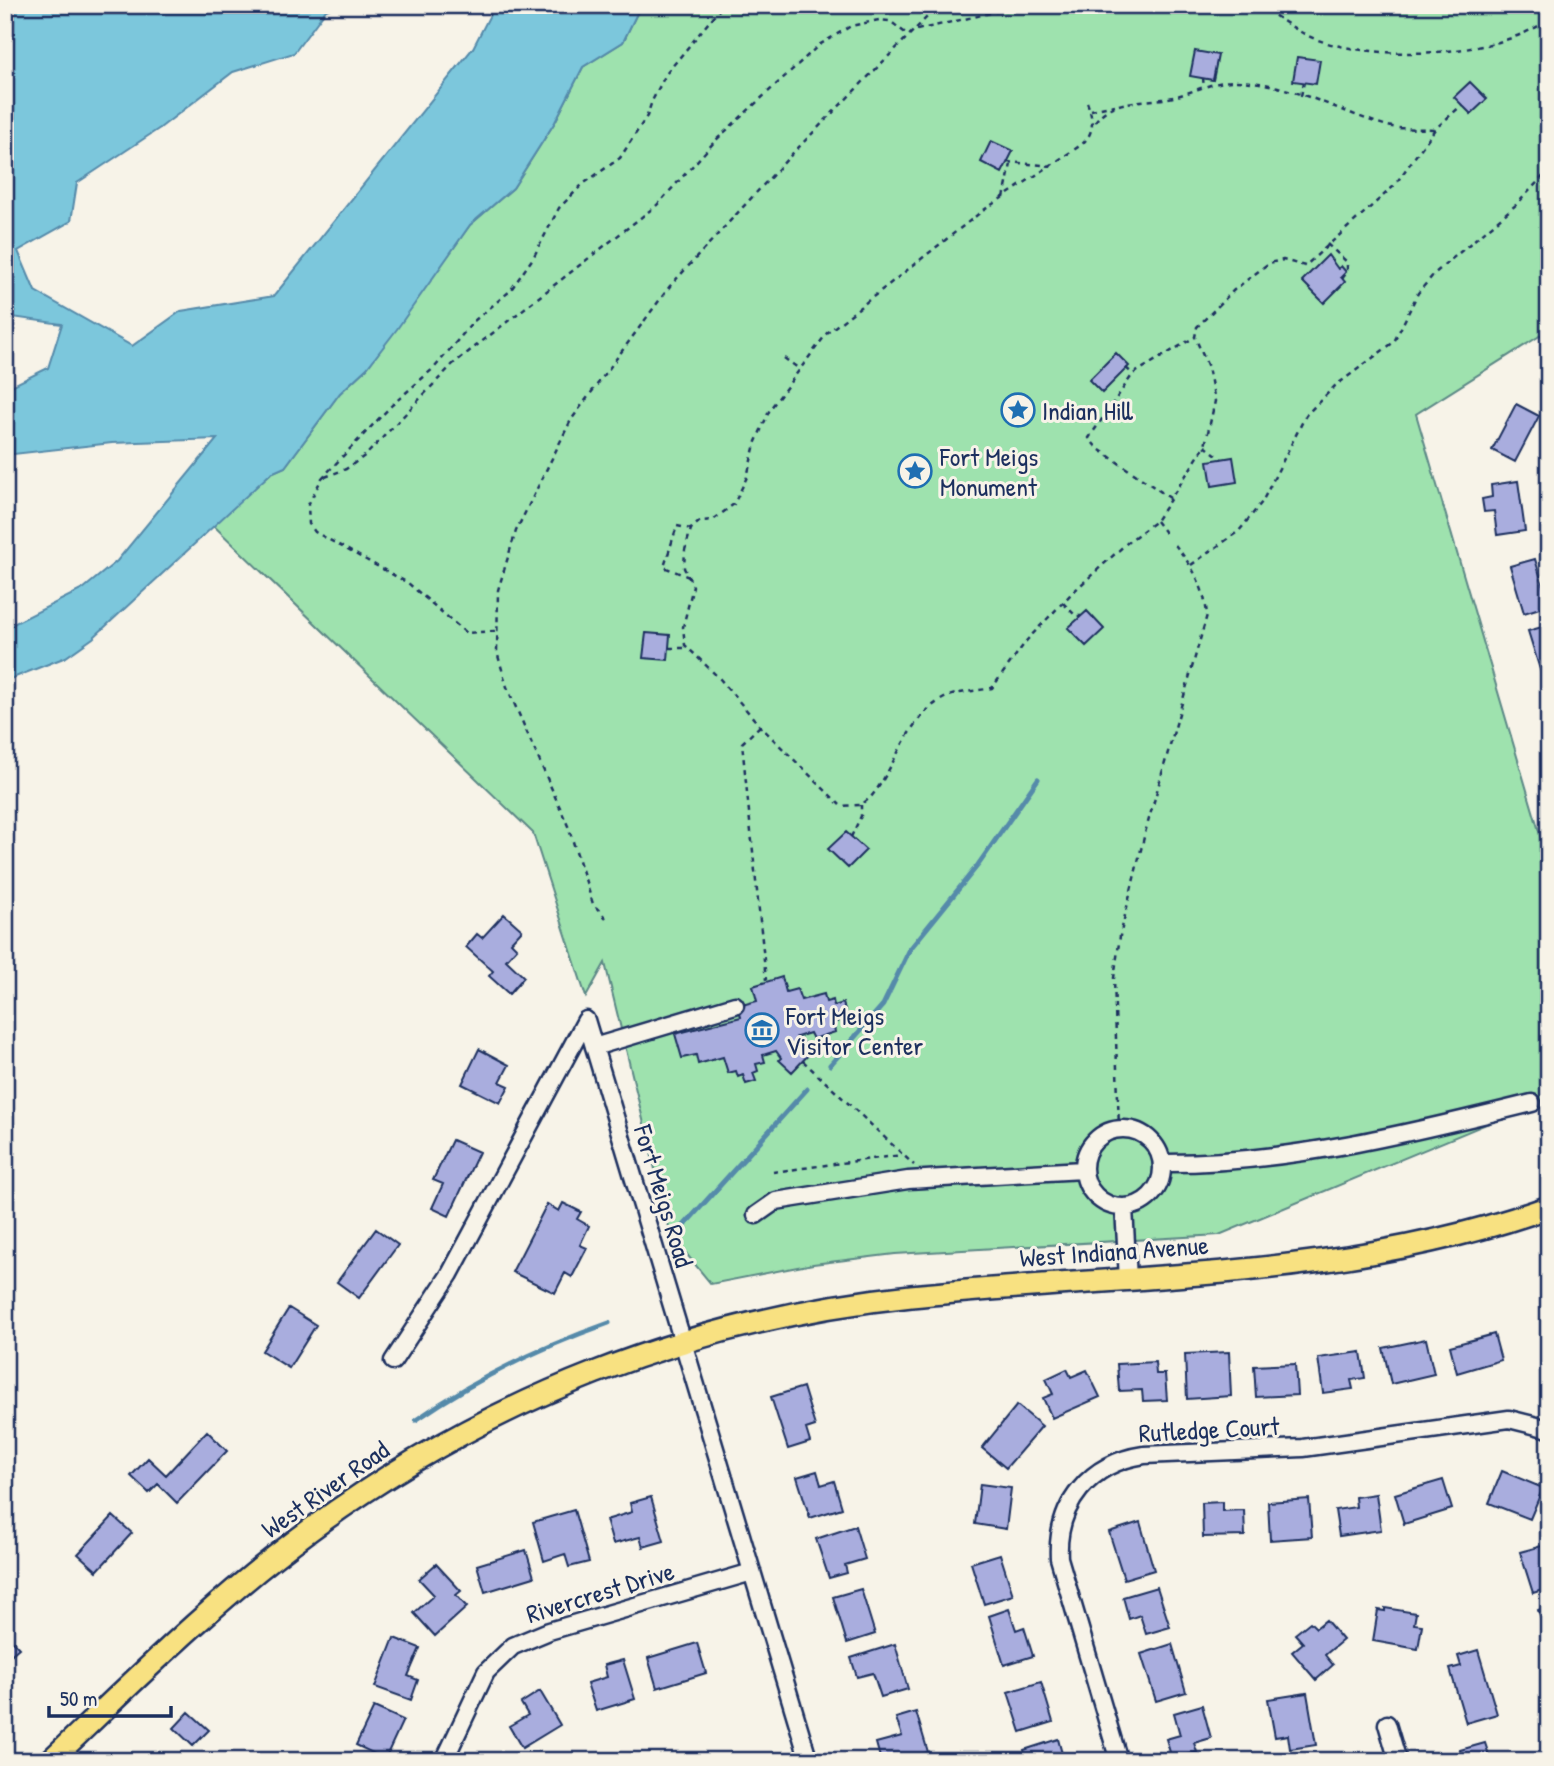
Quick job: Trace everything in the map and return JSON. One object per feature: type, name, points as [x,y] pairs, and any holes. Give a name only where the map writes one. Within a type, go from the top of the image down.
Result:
[{"type":"main road","name":"West Indiana Avenue","points":[[681,1340],[827,1307],[911,1296],[1330,1260],[1462,1234],[1549,1207]]},
{"type":"main road","name":"West River Road","points":[[50,1761],[182,1636],[308,1531],[383,1480],[440,1444],[552,1388],[681,1340]]},
{"type":"street","points":[[594,1047],[696,1022],[735,1005]]},
{"type":"street","name":"Fort Meigs Road","points":[[393,1361],[450,1274],[586,1020],[809,1761]]},
{"type":"street","points":[[1162,1163],[1202,1164],[1324,1149],[1435,1128],[1532,1103]]},
{"type":"street","points":[[1119,1129],[1142,1134],[1152,1142],[1162,1163],[1157,1188],[1149,1198],[1124,1208],[1102,1202],[1092,1194],[1083,1170],[1089,1147],[1108,1132],[1119,1129]]},
{"type":"street","points":[[756,1214],[776,1201],[929,1179],[1083,1170]]},
{"type":"street","points":[[1124,1208],[1128,1279]]},
{"type":"street","name":"Rutledge Court","points":[[1119,1761],[1059,1558],[1059,1534],[1066,1510],[1079,1488],[1097,1472],[1119,1460],[1144,1455],[1315,1447],[1488,1420],[1521,1420],[1549,1429]]},
{"type":"street","name":"Rivercrest Drive","points":[[444,1761],[486,1672],[513,1646],[548,1631],[752,1572]]},
{"type":"street","points":[[1387,1724],[1398,1761]]},
{"type":"path","points":[[495,631],[466,633],[408,583],[315,532],[309,524],[308,505],[322,478],[392,405],[435,367],[474,321],[510,291],[533,258],[559,208],[583,184],[620,158],[647,116],[666,74],[723,5]]},
{"type":"path","points":[[606,918],[593,904],[564,815],[507,687],[497,652],[495,631],[498,590],[516,531],[571,420],[670,286],[783,164],[939,5]]},
{"type":"path","points":[[914,31],[995,12],[1044,5]]},
{"type":"path","points":[[1258,5],[1317,40],[1357,49],[1389,52],[1468,48],[1495,43],[1519,35],[1549,19]]},
{"type":"path","points":[[322,478],[346,469],[366,454],[411,405],[460,359],[657,205],[716,140],[819,45],[851,26],[879,20],[890,21],[909,36]]},
{"type":"path","points":[[1203,78],[1204,88]]},
{"type":"path","points":[[1090,110],[1175,98],[1235,81],[1301,96],[1390,126],[1436,129]]},
{"type":"path","points":[[1301,96],[1304,82]]},
{"type":"path","points":[[1087,102],[1093,124]]},
{"type":"path","points":[[1122,104],[1106,110],[1093,124],[1086,141],[942,242],[875,298],[839,322],[779,394],[761,427],[747,477],[734,504],[713,520],[700,521],[691,529],[684,562],[692,592],[682,633],[687,648],[715,673],[760,726],[841,806],[861,805],[876,792],[920,719],[949,696],[992,688],[1027,640],[1063,603],[1128,542],[1157,521],[1205,446],[1214,413],[1214,390],[1195,337],[1197,327],[1217,305],[1269,263],[1283,260],[1305,266],[1394,186],[1436,129],[1462,105]]},
{"type":"path","points":[[1004,198],[1009,162],[1053,166]]},
{"type":"path","points":[[1191,565],[1239,531],[1262,502],[1306,415],[1335,386],[1394,342],[1418,293],[1434,274],[1517,204],[1549,170]]},
{"type":"path","points":[[1327,244],[1347,262],[1347,272],[1342,279]]},
{"type":"path","points":[[1170,498],[1097,448],[1089,438],[1133,374],[1195,337]]},
{"type":"path","points":[[784,358],[798,368]]},
{"type":"path","points":[[1126,368],[1133,374]]},
{"type":"path","points":[[1205,446],[1222,459]]},
{"type":"path","points":[[1157,521],[1166,534]]},
{"type":"path","points":[[689,577],[664,567],[677,526],[691,529]]},
{"type":"path","points":[[1119,1129],[1114,978],[1120,936],[1145,833],[1207,615],[1205,593],[1191,565],[1172,541]]},
{"type":"path","points":[[1063,603],[1076,616],[1081,616]]},
{"type":"path","points":[[669,648],[687,648]]},
{"type":"path","points":[[760,726],[742,744],[766,980]]},
{"type":"path","points":[[851,837],[861,816],[861,805]]},
{"type":"path","points":[[803,1061],[929,1179]]},
{"type":"path","points":[[774,1172],[904,1155]]},
{"type":"green space","points":[[641,5],[1549,5],[1549,330],[1416,414],[1549,865],[1549,1098],[1219,1235],[895,1254],[813,1264],[711,1284],[671,1235],[605,963],[586,997],[533,833],[213,525],[271,473],[285,467],[340,393],[367,368],[470,225],[513,188],[555,122],[583,67],[623,42]]},
{"type":"water","points":[[5,5],[338,5],[326,10],[294,53],[233,72],[160,128],[77,183],[71,221],[18,251],[35,291],[132,346],[181,311],[274,296],[473,48],[495,5],[641,5],[623,42],[583,67],[555,122],[513,188],[470,225],[397,329],[367,368],[340,393],[285,467],[271,473],[93,638],[66,657],[5,681],[5,628],[83,589],[117,561],[217,439],[112,443],[5,455],[5,389],[48,368],[62,324],[5,316]]},
{"type":"building","points":[[1195,51],[1218,55],[1213,80],[1190,76]]},
{"type":"building","points":[[1297,57],[1320,60],[1316,84],[1293,81]]},
{"type":"building","points":[[1470,82],[1487,99],[1471,114],[1454,97]]},
{"type":"building","points":[[991,141],[1013,151],[1002,173],[981,162]]},
{"type":"building","points":[[1328,255],[1338,269],[1341,266],[1346,272],[1341,277],[1345,282],[1324,303],[1302,281]]},
{"type":"building","points":[[1116,353],[1129,366],[1102,393],[1089,380]]},
{"type":"building","points":[[1516,404],[1539,416],[1515,462],[1492,450]]},
{"type":"building","points":[[1233,457],[1237,482],[1212,486],[1208,461]]},
{"type":"building","points":[[1518,481],[1525,531],[1497,535],[1494,511],[1484,512],[1482,499],[1492,497],[1491,485]]},
{"type":"building","points":[[1535,559],[1549,605],[1524,613],[1510,566]]},
{"type":"building","points":[[1087,611],[1104,629],[1086,646],[1068,628]]},
{"type":"building","points":[[1549,625],[1549,678],[1543,679],[1528,631]]},
{"type":"building","points":[[646,633],[670,635],[668,660],[643,658]]},
{"type":"building","points":[[846,832],[866,850],[848,868],[828,849]]},
{"type":"building","points":[[504,914],[522,930],[511,942],[517,948],[506,960],[524,977],[509,994],[489,976],[493,971],[466,947],[477,934],[482,938]]},
{"type":"building","name":"Fort Meigs Visitor Center","points":[[782,977],[786,992],[797,989],[801,1000],[824,994],[826,1002],[833,1000],[834,1006],[843,1003],[846,1013],[838,1015],[839,1021],[833,1023],[835,1032],[813,1039],[810,1033],[797,1037],[813,1050],[792,1072],[779,1060],[781,1058],[776,1051],[763,1055],[765,1062],[756,1064],[758,1071],[753,1073],[756,1081],[746,1084],[743,1075],[738,1077],[736,1071],[728,1073],[723,1057],[698,1064],[696,1055],[682,1058],[675,1034],[741,1017],[738,1006],[757,1001],[753,986]]},
{"type":"building","points":[[479,1049],[509,1065],[500,1082],[509,1086],[500,1103],[462,1084]]},
{"type":"building","points":[[452,1140],[479,1152],[449,1216],[432,1208],[443,1184],[433,1180]]},
{"type":"building","points":[[563,1203],[581,1212],[577,1219],[589,1226],[580,1245],[587,1248],[572,1277],[565,1273],[555,1293],[512,1272],[547,1204],[559,1211]]},
{"type":"building","points":[[376,1229],[398,1245],[359,1298],[337,1282]]},
{"type":"building","points":[[289,1308],[316,1325],[289,1368],[262,1351]]},
{"type":"building","points":[[1494,1334],[1501,1360],[1457,1373],[1450,1346]]},
{"type":"building","points":[[1426,1339],[1434,1374],[1391,1384],[1383,1348]]},
{"type":"building","points":[[1229,1352],[1231,1396],[1187,1399],[1185,1354]]},
{"type":"building","points":[[1361,1352],[1365,1378],[1351,1380],[1353,1389],[1323,1393],[1318,1358]]},
{"type":"building","points":[[1155,1362],[1156,1374],[1165,1374],[1167,1400],[1143,1401],[1142,1390],[1119,1391],[1117,1364]]},
{"type":"building","points":[[1295,1364],[1297,1395],[1256,1397],[1254,1366]]},
{"type":"building","points":[[1067,1369],[1071,1377],[1087,1370],[1100,1397],[1052,1418],[1043,1398],[1053,1394],[1046,1379]]},
{"type":"building","points":[[803,1387],[815,1426],[806,1429],[810,1442],[788,1449],[771,1397]]},
{"type":"building","points":[[1017,1405],[1042,1426],[1006,1468],[982,1448]]},
{"type":"building","points":[[207,1431],[227,1451],[177,1503],[158,1484],[149,1493],[131,1476],[148,1458],[166,1475]]},
{"type":"building","points":[[817,1471],[821,1485],[834,1481],[842,1508],[810,1518],[797,1477]]},
{"type":"building","points":[[1502,1471],[1543,1488],[1530,1519],[1489,1503]]},
{"type":"building","points":[[1443,1480],[1452,1509],[1404,1524],[1395,1494]]},
{"type":"building","points":[[980,1484],[1011,1488],[1006,1529],[975,1524]]},
{"type":"building","points":[[1376,1494],[1381,1530],[1339,1536],[1335,1510],[1356,1507],[1355,1497]]},
{"type":"building","points":[[651,1497],[664,1541],[643,1547],[640,1537],[613,1544],[606,1520],[632,1512],[630,1503]]},
{"type":"building","points":[[1309,1499],[1312,1537],[1270,1540],[1268,1502]]},
{"type":"building","points":[[1222,1502],[1222,1511],[1244,1510],[1245,1536],[1203,1537],[1202,1503]]},
{"type":"building","points":[[574,1510],[589,1562],[569,1567],[565,1554],[544,1561],[533,1522]]},
{"type":"building","points":[[113,1516],[132,1533],[97,1571],[78,1554]]},
{"type":"building","points":[[1140,1522],[1154,1570],[1124,1579],[1109,1532]]},
{"type":"building","points":[[855,1526],[865,1559],[845,1565],[847,1573],[829,1578],[816,1539]]},
{"type":"building","points":[[1549,1544],[1549,1588],[1533,1593],[1520,1552]]},
{"type":"building","points":[[526,1550],[534,1577],[485,1592],[477,1565]]},
{"type":"building","points":[[1000,1554],[1013,1595],[984,1604],[971,1563]]},
{"type":"building","points":[[436,1564],[461,1591],[456,1595],[467,1607],[435,1636],[414,1613],[434,1595],[419,1579]]},
{"type":"building","points":[[1157,1587],[1170,1627],[1146,1634],[1140,1615],[1129,1619],[1123,1597]]},
{"type":"building","points":[[861,1589],[875,1634],[847,1643],[833,1597]]},
{"type":"building","points":[[1549,1606],[1549,1636],[1546,1635],[1538,1610]]},
{"type":"building","points":[[1385,1608],[1416,1613],[1414,1624],[1422,1625],[1418,1649],[1373,1641],[1378,1610],[1385,1611]]},
{"type":"building","points":[[1009,1609],[1016,1630],[1024,1627],[1033,1656],[1004,1665],[989,1616]]},
{"type":"building","points":[[1326,1620],[1343,1640],[1325,1655],[1333,1665],[1316,1680],[1292,1652],[1303,1643],[1295,1634],[1310,1622],[1316,1628]]},
{"type":"building","points":[[5,1633],[19,1648],[5,1660]]},
{"type":"building","points":[[394,1638],[420,1648],[408,1676],[418,1680],[411,1700],[375,1687]]},
{"type":"building","points":[[697,1643],[706,1673],[657,1688],[648,1658]]},
{"type":"building","points":[[895,1644],[908,1689],[881,1697],[873,1673],[857,1677],[851,1658]]},
{"type":"building","points":[[1172,1644],[1186,1692],[1156,1701],[1141,1654]]},
{"type":"building","points":[[1478,1650],[1497,1714],[1466,1723],[1450,1669],[1461,1666],[1458,1656]]},
{"type":"building","points":[[623,1660],[635,1699],[596,1711],[587,1683],[607,1677],[604,1665]]},
{"type":"building","points":[[1041,1682],[1053,1722],[1021,1732],[1008,1692]]},
{"type":"building","points":[[540,1691],[560,1725],[522,1748],[509,1726],[528,1715],[521,1703]]},
{"type":"building","points":[[1307,1693],[1316,1745],[1290,1749],[1288,1735],[1275,1737],[1268,1699]]},
{"type":"building","points":[[1202,1705],[1211,1738],[1194,1743],[1197,1752],[1172,1759],[1166,1739],[1180,1735],[1174,1713]]},
{"type":"building","points":[[374,1707],[403,1720],[385,1759],[356,1745]]},
{"type":"building","points":[[189,1712],[209,1730],[193,1746],[174,1728]]},
{"type":"building","points":[[916,1712],[928,1752],[899,1761],[881,1761],[876,1743],[902,1736],[896,1718]]},
{"type":"building","points":[[1058,1739],[1064,1761],[1027,1761],[1024,1750]]},
{"type":"building","points":[[1485,1743],[1491,1761],[1463,1761],[1460,1750]]},
{"type":"waterway","points":[[830,1065],[883,1005],[910,949],[978,865],[1038,779]]},
{"type":"waterway","points":[[670,1241],[807,1089]]},
{"type":"waterway","points":[[416,1420],[509,1365],[609,1323]]},
{"type":"place","name":"Indian Hill","points":[[1018,410]]},
{"type":"place","name":"Fort Meigs Monument","points":[[915,471]]},
{"type":"place","name":"Fort Meigs Visitor Center","points":[[762,1030]]}]
